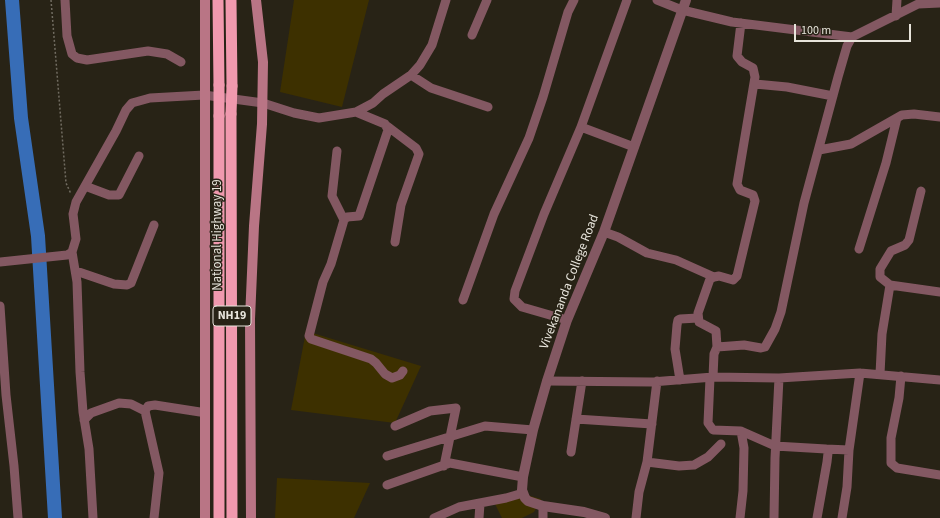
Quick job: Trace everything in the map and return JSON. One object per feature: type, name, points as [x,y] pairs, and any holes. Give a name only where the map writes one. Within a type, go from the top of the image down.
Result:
[{"type":"highway","name":"NH19","points":[[218,0],[219,518]]},
{"type":"highway","name":"National Highway 19","points":[[231,0],[232,518]]},
{"type":"main road","points":[[204,0],[205,518]]},
{"type":"main road","points":[[251,518],[250,318],[252,254],[263,103],[263,62],[256,0]]},
{"type":"street","points":[[65,0],[67,36],[72,54],[77,58],[87,60],[148,51],[167,54],[181,62]]},
{"type":"street","points":[[93,518],[89,449],[84,420],[80,372],[76,270],[69,254],[76,239],[74,214],[76,202],[126,110],[132,103],[150,98],[204,96],[263,103],[294,113],[319,118],[356,112],[368,107],[411,75],[427,55],[436,34],[438,21],[446,0]]},
{"type":"street","points":[[472,35],[487,0]]},
{"type":"street","points":[[463,300],[494,214],[529,138],[543,97],[568,12],[574,0]]},
{"type":"street","points":[[567,320],[522,307],[514,299],[544,214],[582,127],[627,0]]},
{"type":"street","points":[[657,0],[682,10],[741,23],[852,38]]},
{"type":"street","name":"Vivekananda College Road","points":[[523,493],[523,477],[533,430],[567,320],[604,232],[686,0]]},
{"type":"street","points":[[896,16],[897,0]]},
{"type":"street","points":[[717,347],[744,345],[761,348],[765,347],[768,343],[781,312],[800,228],[802,209],[847,46],[852,38],[923,2],[940,2]]},
{"type":"street","points":[[604,232],[618,237],[647,253],[676,260],[714,276],[719,276],[730,280],[737,276],[755,201],[753,195],[740,190],[737,184],[755,84],[753,68],[742,62],[737,56],[741,23]]},
{"type":"street","points":[[411,75],[431,88],[488,107]]},
{"type":"street","points":[[755,84],[787,87],[833,96]]},
{"type":"street","points":[[356,112],[381,121],[416,148],[419,154],[401,205],[395,242]]},
{"type":"street","points":[[819,150],[851,144],[897,118],[914,114],[940,117]]},
{"type":"street","points":[[859,249],[886,163],[897,118]]},
{"type":"street","points":[[344,220],[347,217],[356,218],[360,212],[388,130],[387,126]]},
{"type":"street","points":[[582,127],[634,147]]},
{"type":"street","points":[[337,151],[332,196],[344,220],[332,264],[323,282],[311,326],[310,338],[370,359],[376,363],[385,374],[392,378],[400,376],[403,371]]},
{"type":"street","points":[[85,186],[109,195],[119,195],[139,156]]},
{"type":"street","points":[[921,191],[909,240],[905,245],[891,251],[880,269],[880,277],[890,285],[940,292]]},
{"type":"street","points":[[76,270],[114,284],[126,285],[131,283],[154,225]]},
{"type":"street","points":[[0,262],[69,254]]},
{"type":"street","points":[[714,276],[710,279],[702,298],[698,318],[699,322],[716,331],[717,347],[714,354],[711,377],[709,427],[713,430],[741,432],[775,446],[792,446],[826,450],[849,450]]},
{"type":"street","points":[[880,374],[882,334],[890,285]]},
{"type":"street","points":[[0,306],[1,345],[18,518]]},
{"type":"street","points":[[680,380],[675,349],[678,320],[698,318]]},
{"type":"street","points":[[842,518],[847,487],[849,450],[860,373]]},
{"type":"street","points":[[547,381],[657,381],[711,377],[779,378],[860,373],[940,380]]},
{"type":"street","points":[[901,376],[899,398],[891,438],[891,464],[897,468],[940,475]]},
{"type":"street","points":[[774,518],[775,446],[779,378]]},
{"type":"street","points":[[571,452],[582,381]]},
{"type":"street","points":[[636,518],[639,492],[647,462],[657,381]]},
{"type":"street","points":[[84,420],[93,412],[119,403],[131,404],[145,411]]},
{"type":"street","points":[[154,518],[159,473],[145,411],[148,406],[155,405],[200,412]]},
{"type":"street","points":[[395,426],[430,411],[455,407],[457,409],[452,436],[444,466]]},
{"type":"street","points":[[576,419],[652,424]]},
{"type":"street","points":[[387,456],[484,426],[533,430]]},
{"type":"street","points":[[740,518],[743,491],[744,448],[741,432]]},
{"type":"street","points":[[647,462],[679,466],[694,464],[708,457],[721,444]]},
{"type":"street","points":[[817,518],[828,462],[828,453],[826,450]]},
{"type":"street","points":[[387,485],[450,464],[523,477]]},
{"type":"street","points":[[434,518],[452,509],[480,504],[523,493],[528,501],[543,506],[584,512],[605,518]]},
{"type":"street","points":[[479,518],[480,504]]},
{"type":"street","points":[[543,506],[543,518]]},
{"type":"path","points":[[51,0],[66,183],[68,192],[76,202]]},
{"type":"shaded area","points":[[294,0],[369,0],[342,107],[280,92]]},
{"type":"shaded area","points":[[306,331],[421,366],[395,423],[291,410]]},
{"type":"shaded area","points":[[277,478],[370,483],[354,518],[275,518]]},
{"type":"shaded area","points":[[524,494],[541,499],[534,512],[522,518],[502,518],[493,500]]},
{"type":"waterway","points":[[12,0],[21,118],[38,236],[55,518]]}]
